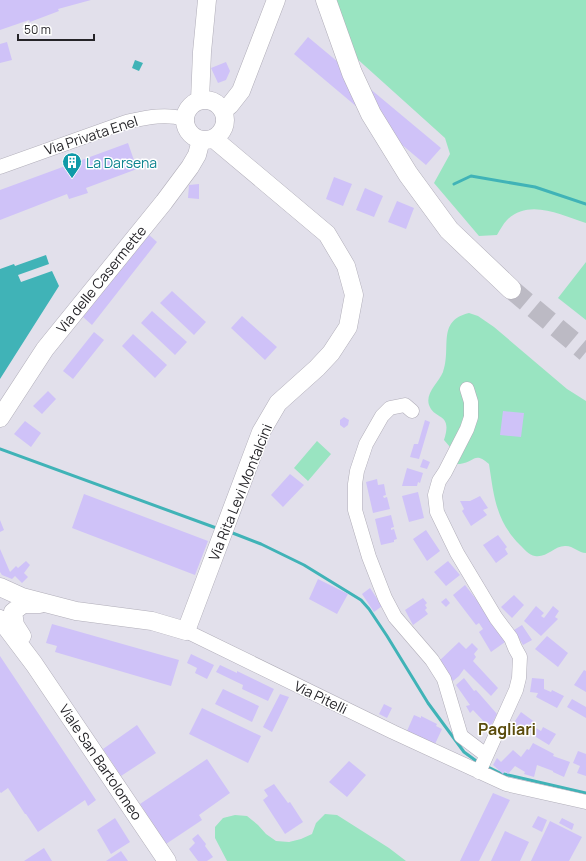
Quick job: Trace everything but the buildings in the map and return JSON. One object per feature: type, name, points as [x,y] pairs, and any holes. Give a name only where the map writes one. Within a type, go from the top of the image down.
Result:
[{"type":"highway","points":[[326,0],[352,73],[371,114],[408,174],[449,230],[511,289]]},
{"type":"main road","points":[[200,100],[202,52],[207,0]]},
{"type":"main road","points":[[223,111],[241,91],[276,0]]},
{"type":"main road","points":[[200,100],[213,102],[219,105],[223,111],[225,123],[223,130],[219,135],[207,139],[195,138],[187,130],[184,119],[186,113],[189,107],[200,100]]},
{"type":"main road","name":"Via delle Casermette","points":[[0,418],[45,349],[190,167],[207,139]]},
{"type":"main road","name":"Via Rita Levi Montalcini","points":[[186,631],[261,432],[278,403],[317,368],[331,353],[348,327],[354,295],[346,266],[327,234],[207,139]]},
{"type":"main road","name":"Via Pitelli","points":[[0,587],[22,597],[53,605],[93,614],[152,621],[186,631]]},
{"type":"main road","name":"Via Pitelli","points":[[7,622],[13,612],[20,605],[53,605]]},
{"type":"main road","name":"Viale San Bartolomeo","points":[[7,622],[167,861]]},
{"type":"street","name":"Via Privata Enel","points":[[0,167],[126,122],[155,117],[177,117],[184,119]]},
{"type":"street","points":[[412,410],[405,405],[390,408],[382,416],[375,427],[366,444],[357,471],[355,484],[355,510],[369,557],[385,598],[395,617],[432,660],[444,679],[461,736],[483,764],[516,690],[519,678],[520,657],[511,638],[496,618],[457,553],[438,512],[435,495],[439,481],[468,429],[471,417],[471,402],[468,389]]},
{"type":"street","name":"Via Pitelli","points":[[186,631],[393,732],[483,764],[506,784],[586,802]]},
{"type":"green space","points":[[333,0],[586,0],[586,223],[545,210],[525,210],[516,213],[507,220],[497,235],[479,236],[434,183],[450,154],[445,138],[354,56]]},
{"type":"green space","points":[[586,262],[586,320],[558,298]]},
{"type":"green space","points":[[469,313],[478,316],[494,327],[567,389],[586,401],[586,553],[571,547],[562,546],[539,556],[529,553],[512,536],[501,518],[497,508],[489,464],[480,458],[474,458],[460,464],[450,463],[448,455],[450,447],[444,440],[446,431],[445,421],[432,410],[428,401],[431,392],[443,372],[447,336],[452,322]]},
{"type":"green space","points":[[317,441],[331,454],[308,481],[294,468]]},
{"type":"green space","points":[[325,814],[337,815],[389,848],[406,861],[227,861],[215,838],[215,827],[223,818],[235,815],[247,816],[266,834],[276,841],[289,842],[312,834],[316,823]]},
{"type":"water","points":[[135,60],[143,63],[139,71],[132,68]]},
{"type":"water","points":[[46,255],[49,264],[18,275],[21,282],[52,271],[59,286],[0,379],[0,269],[14,264],[15,266]]},
{"type":"waterway","points":[[454,184],[471,176],[535,187],[586,204]]},
{"type":"waterway","points":[[0,449],[219,529]]},
{"type":"waterway","points":[[230,532],[261,544],[304,565],[361,600],[369,609],[387,636],[428,703],[464,752],[479,763]]},
{"type":"waterway","points":[[486,766],[500,773],[586,793]]},
{"type":"tunnel","points":[[511,289],[586,352]]},
{"type":"place","name":"La Darsena","points":[[72,179]]},
{"type":"district","name":"Pagliari","points":[[507,729]]}]
